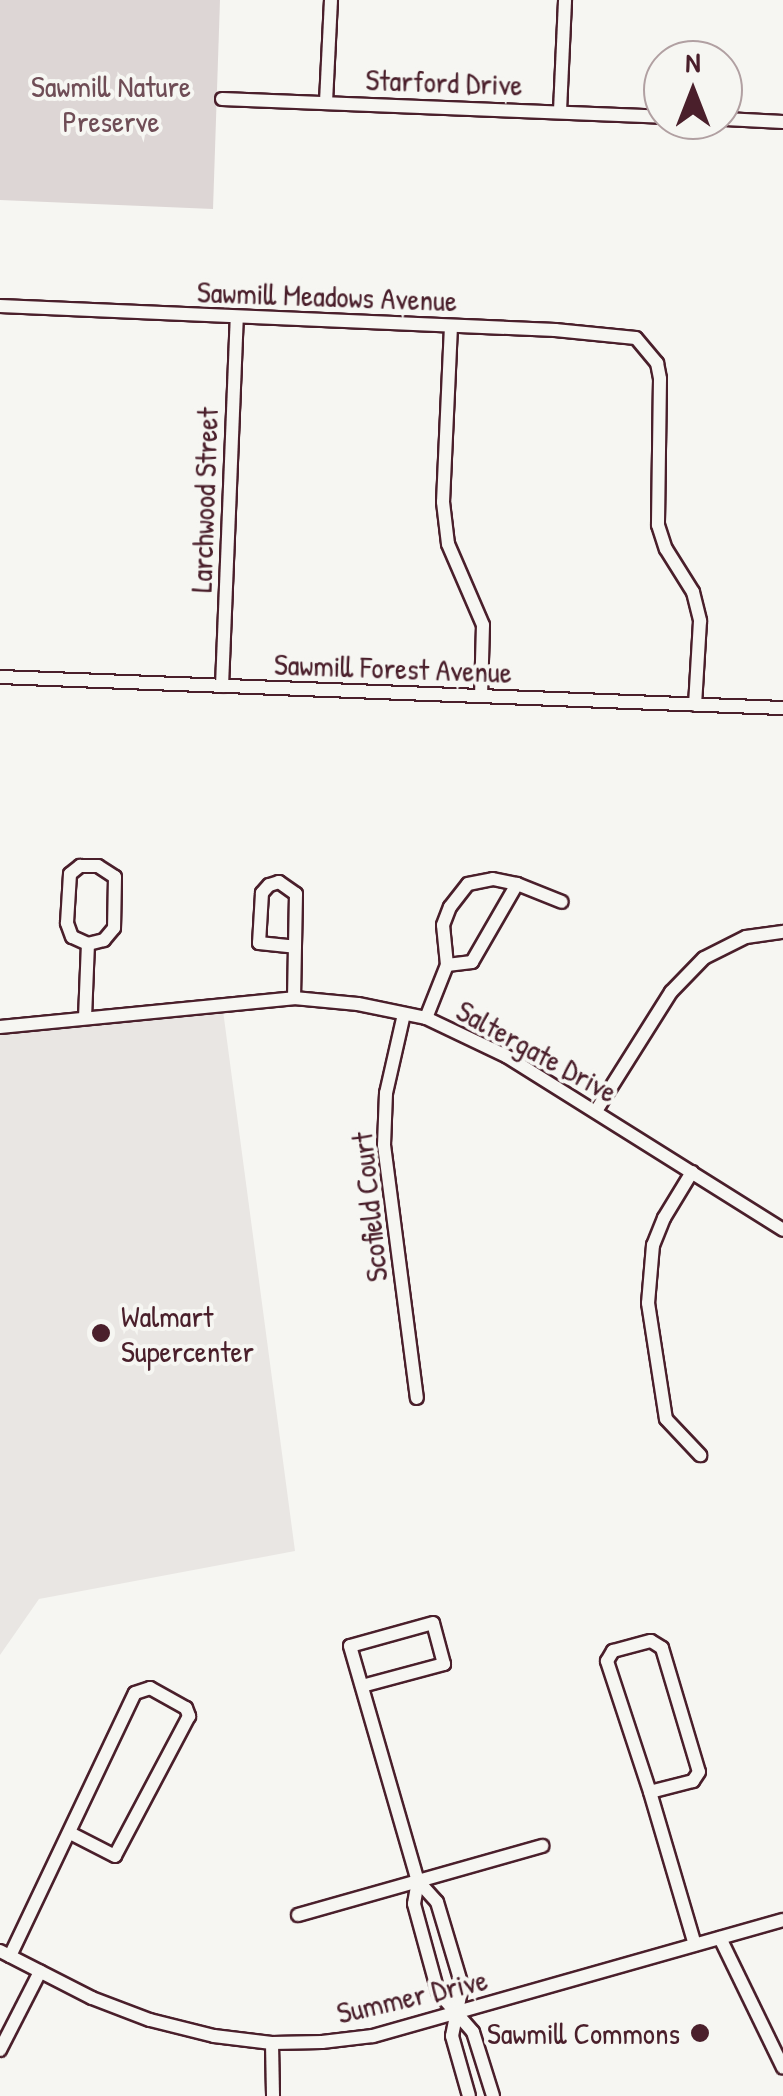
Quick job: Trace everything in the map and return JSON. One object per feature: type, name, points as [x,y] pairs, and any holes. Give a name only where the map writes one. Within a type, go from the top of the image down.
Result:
[{"type":"street","points":[[326,102],[330,0]]},
{"type":"street","points":[[560,112],[565,0]]},
{"type":"street","name":"Starford Drive","points":[[222,99],[643,116]]},
{"type":"street","points":[[743,120],[783,122]]},
{"type":"street","name":"Sawmill Meadows Avenue","points":[[0,306],[620,334],[648,348],[660,379],[658,525],[666,549],[694,592],[700,621],[696,705]]},
{"type":"street","name":"Larchwood Street","points":[[222,686],[237,317]]},
{"type":"street","points":[[451,326],[443,502],[448,544],[482,625],[481,696]]},
{"type":"street","name":"Sawmill Forest Avenue","points":[[0,676],[783,708]]},
{"type":"street","points":[[80,866],[98,866],[115,877],[114,928],[104,940],[88,944],[72,937],[67,923],[70,874],[80,866]]},
{"type":"street","points":[[426,1018],[447,965],[443,925],[468,884],[493,879],[562,902]]},
{"type":"street","points":[[294,947],[259,943],[262,892],[269,885],[280,882],[296,894],[294,998]]},
{"type":"street","points":[[447,965],[472,962],[517,884]]},
{"type":"street","points":[[596,1110],[671,992],[704,958],[746,937],[783,932]]},
{"type":"street","points":[[85,1018],[88,944]]},
{"type":"street","name":"Saltergate Drive","points":[[0,1026],[294,998],[426,1018],[506,1056],[783,1230]]},
{"type":"street","name":"Scofield Court","points":[[404,1014],[386,1093],[384,1145],[416,1398]]},
{"type":"street","points":[[692,1172],[664,1218],[653,1245],[648,1302],[666,1419],[700,1455]]},
{"type":"street","points":[[362,1686],[444,1664],[433,1623],[350,1646],[418,1881],[414,1904],[438,1992],[473,2032],[492,2096]]},
{"type":"street","points":[[650,1792],[694,1780],[698,1772],[662,1648],[651,1640],[613,1651],[607,1660],[696,1945]]},
{"type":"street","points":[[5,1954],[70,1833],[139,1688],[150,1688],[186,1708],[189,1716],[115,1856],[70,1833]]},
{"type":"street","points":[[298,1914],[542,1846]]},
{"type":"street","points":[[418,1881],[438,1902],[462,1986],[452,2036],[470,2096]]},
{"type":"street","name":"Summer Drive","points":[[5,1954],[92,1998],[150,2020],[214,2036],[272,2043],[374,2036],[783,1920]]},
{"type":"street","points":[[720,1938],[783,2068]]},
{"type":"street","points":[[0,2050],[40,1972]]},
{"type":"street","points":[[272,2043],[273,2096]]},
{"type":"shaded area","points":[[222,1003],[295,1551],[39,1599],[0,1655],[0,1027]]},
{"type":"green space","name":"Sawmill Nature Preserve","points":[[0,0],[220,0],[213,209],[0,200]]},
{"type":"place","name":"Walmart Supercenter","points":[[101,1333]]},
{"type":"place","name":"Sawmill Commons","points":[[700,2033]]}]
